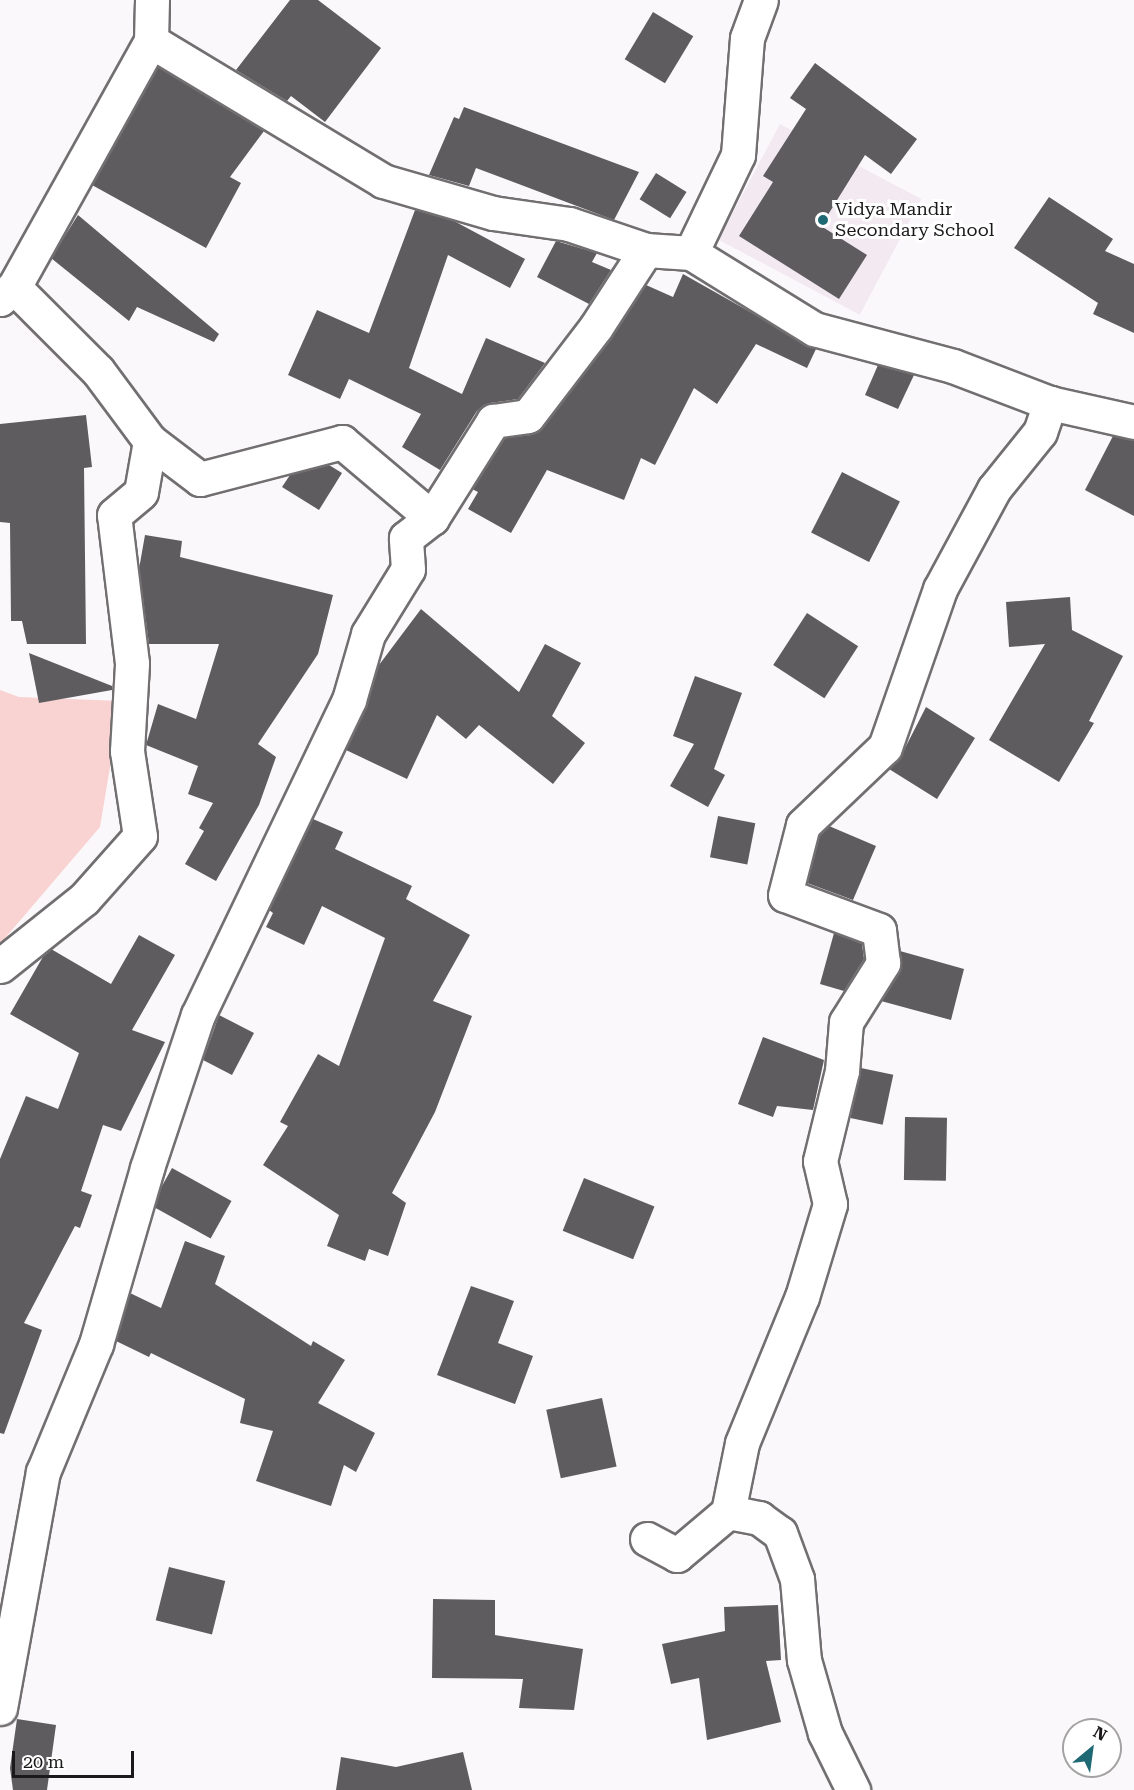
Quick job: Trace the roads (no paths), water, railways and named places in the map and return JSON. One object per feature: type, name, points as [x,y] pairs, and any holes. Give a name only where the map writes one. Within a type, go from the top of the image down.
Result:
[{"type":"street","points":[[152,0],[151,41],[7,293],[98,370],[150,441],[200,479],[342,442],[432,518]]},
{"type":"street","points":[[691,253],[738,155],[747,38],[761,0]]},
{"type":"street","points":[[151,41],[383,181],[493,213],[570,224],[646,250],[691,253],[814,329],[953,366],[1050,403],[1134,422]]},
{"type":"street","points":[[0,1708],[43,1472],[96,1344],[147,1168],[198,1015],[349,700],[368,634],[408,569],[406,538],[432,518],[493,421],[528,416],[596,327],[646,250]]},
{"type":"street","points":[[647,1539],[676,1555],[728,1512],[742,1443],[802,1297],[830,1204],[820,1161],[842,1071],[846,1022],[883,963],[879,930],[785,895],[803,825],[885,747],[940,589],[994,489],[1040,432],[1050,403]]},
{"type":"street","points":[[0,966],[84,899],[140,836],[127,751],[132,663],[114,515],[141,492],[150,441]]},
{"type":"street","points":[[728,1512],[759,1518],[780,1533],[797,1579],[804,1660],[825,1733],[853,1790]]},
{"type":"place","name":"Vidya Mandir Secondary School","points":[[823,220]]}]
